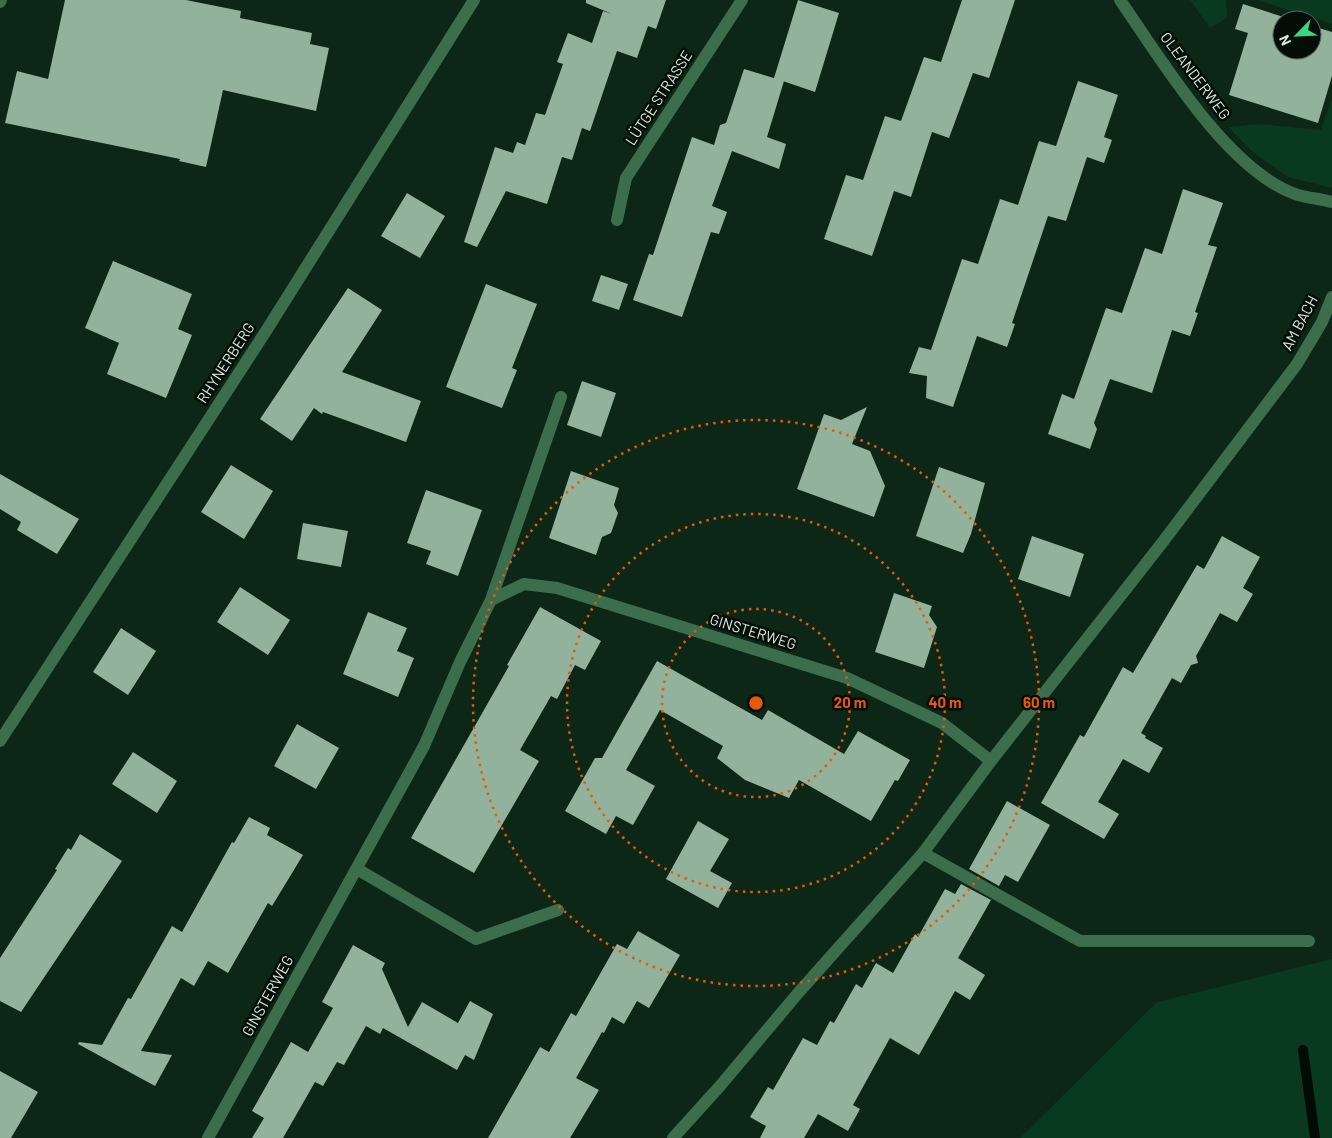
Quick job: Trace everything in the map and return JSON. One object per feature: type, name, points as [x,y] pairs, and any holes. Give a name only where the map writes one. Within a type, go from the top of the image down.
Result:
[{"type":"street","name":"RHYNERBERG","points":[[0,741],[272,322],[474,0]]},
{"type":"street","name":"LÜTGE STRASSE","points":[[617,220],[626,178],[742,0]]},
{"type":"street","name":"OLEANDERWEG","points":[[1120,0],[1200,115],[1250,166],[1276,184],[1298,194],[1332,202]]},
{"type":"street","name":"AM BACH","points":[[673,1138],[720,1086],[799,992],[923,853],[992,761],[1162,543],[1297,364],[1322,322],[1332,297]]},
{"type":"street","name":"GINSTERWEG","points":[[208,1138],[424,746],[460,662],[491,600],[561,397]]},
{"type":"street","name":"GINSTERWEG","points":[[491,600],[524,584],[557,588],[847,678],[942,723],[992,761]]},
{"type":"street","points":[[923,853],[1080,941],[1310,941]]},
{"type":"street","points":[[357,869],[476,938],[558,910]]},
{"type":"green space","points":[[1190,0],[1226,0],[1227,18],[1210,28]]},
{"type":"green space","points":[[1258,0],[1332,0],[1332,24],[1322,21],[1322,10],[1289,10]]},
{"type":"green space","points":[[1332,99],[1332,188],[1288,177],[1255,154],[1228,127],[1260,124],[1321,130]]},
{"type":"green space","points":[[1332,959],[1332,1138],[1020,1138],[1157,1002]]},
{"type":"building","points":[[65,0],[186,0],[241,11],[240,18],[312,33],[310,44],[329,48],[316,111],[223,90],[206,167],[179,161],[180,159],[5,123],[17,71],[48,79]]},
{"type":"building","points":[[586,0],[666,0],[656,29],[648,26],[637,58],[617,51],[590,131],[582,128],[572,160],[562,157],[547,204],[506,191],[477,247],[464,242],[495,147],[513,153],[517,142],[525,145],[536,113],[545,115],[563,64],[557,62],[568,33],[592,43],[603,11],[612,14],[586,3]]},
{"type":"building","points":[[798,0],[839,13],[815,92],[774,78]]},
{"type":"building","points":[[962,0],[1015,0],[989,78],[973,73],[949,138],[932,132],[911,197],[894,191],[872,256],[824,239],[846,175],[863,180],[885,116],[901,121],[924,57],[941,62]]},
{"type":"building","points":[[1243,4],[1272,13],[1272,60],[1322,60],[1322,29],[1332,32],[1332,76],[1318,123],[1229,95],[1248,33],[1235,29]]},
{"type":"building","points":[[744,69],[784,81],[767,137],[786,144],[779,169],[732,151],[712,206],[727,212],[719,234],[711,232],[682,317],[633,300],[649,254],[653,255],[692,137],[714,145],[720,125],[726,123]]},
{"type":"building","points":[[1078,81],[1118,95],[1104,137],[1112,140],[1104,163],[1087,157],[1066,221],[1048,216],[1012,323],[1015,324],[1007,347],[977,336],[953,407],[926,398],[927,376],[909,373],[919,347],[931,350],[962,259],[978,264],[1000,199],[1018,205],[1039,141],[1056,146]]},
{"type":"building","points":[[1183,189],[1223,203],[1208,245],[1217,247],[1195,312],[1198,313],[1190,336],[1172,330],[1152,393],[1110,379],[1094,423],[1097,429],[1090,449],[1048,434],[1062,394],[1074,399],[1106,308],[1122,313],[1145,248],[1162,254]]},
{"type":"building","points":[[407,193],[445,216],[420,258],[381,236]]},
{"type":"building","points":[[113,261],[192,294],[178,329],[192,335],[166,398],[107,374],[119,343],[85,328]]},
{"type":"building","points":[[601,275],[628,284],[619,310],[592,301]]},
{"type":"building","points":[[486,284],[537,304],[512,368],[517,370],[502,408],[446,387]]},
{"type":"building","points":[[348,288],[382,310],[342,372],[421,401],[406,442],[323,412],[322,414],[314,408],[292,441],[260,419]]},
{"type":"building","points":[[582,381],[616,393],[601,437],[567,425]]},
{"type":"building","points":[[867,407],[852,444],[870,451],[885,486],[874,517],[797,489],[824,414],[841,420]]},
{"type":"building","points":[[231,465],[273,491],[244,539],[201,512]]},
{"type":"building","points":[[939,467],[985,483],[971,534],[963,553],[916,536]]},
{"type":"building","points":[[571,471],[619,488],[614,505],[618,513],[611,533],[602,537],[596,555],[549,538]]},
{"type":"building","points":[[0,474],[79,519],[57,554],[17,530],[21,522],[0,509]]},
{"type":"building","points":[[426,490],[482,510],[458,576],[426,564],[431,551],[407,543]]},
{"type":"building","points":[[303,523],[348,531],[341,567],[297,559]]},
{"type":"building","points":[[1032,536],[1084,554],[1070,597],[1018,579]]},
{"type":"building","points":[[1222,536],[1260,557],[1243,588],[1253,594],[1237,622],[1220,613],[1196,656],[1198,663],[1191,665],[1181,683],[1172,678],[1141,733],[1146,736],[1145,738],[1163,748],[1149,773],[1123,759],[1098,802],[1119,814],[1104,839],[1041,803],[1080,735],[1084,737],[1123,667],[1133,673],[1197,565],[1204,569]]},
{"type":"building","points":[[240,587],[290,620],[268,655],[217,622]]},
{"type":"building","points":[[894,593],[932,606],[929,615],[937,627],[924,668],[875,652]]},
{"type":"building","points":[[540,607],[601,641],[585,670],[575,665],[557,699],[551,696],[520,750],[539,761],[474,873],[411,838],[509,666],[507,665]]},
{"type":"building","points":[[368,612],[407,628],[397,651],[414,658],[398,697],[343,674]]},
{"type":"building","points":[[121,628],[156,651],[128,695],[93,672]]},
{"type":"building","points":[[657,661],[762,720],[768,710],[844,754],[858,731],[910,760],[898,781],[895,780],[871,821],[799,780],[789,798],[745,780],[717,758],[723,746],[660,710],[626,770],[655,786],[633,825],[616,816],[606,834],[565,811],[595,758],[602,758]]},
{"type":"building","points":[[297,724],[339,748],[316,789],[274,766]]},
{"type":"building","points":[[133,752],[177,781],[157,813],[112,784]]},
{"type":"building","points":[[1007,801],[1050,825],[1018,882],[1005,875],[999,886],[969,869]]},
{"type":"building","points":[[249,817],[270,828],[267,835],[303,855],[272,906],[268,903],[228,973],[208,961],[194,986],[181,978],[141,1051],[172,1055],[155,1086],[78,1044],[79,1042],[102,1045],[128,998],[131,999],[172,926],[182,932],[232,842],[234,843]]},
{"type":"building","points":[[698,821],[729,839],[710,871],[732,883],[718,908],[666,879]]},
{"type":"building","points":[[80,834],[122,861],[21,1012],[0,1001],[0,958],[57,870],[55,869],[68,848],[71,850]]},
{"type":"building","points":[[961,884],[991,900],[958,958],[985,975],[970,1000],[955,991],[919,1055],[890,1038],[853,1105],[860,1109],[848,1131],[818,1114],[804,1138],[760,1138],[766,1126],[750,1117],[768,1087],[773,1090],[803,1038],[817,1045],[830,1021],[834,1023],[856,984],[862,988],[876,963],[893,973],[915,934],[918,937],[945,889],[955,894]]},
{"type":"building","points":[[638,931],[680,955],[649,1008],[637,1001],[624,1024],[612,1017],[604,1033],[602,1032],[576,1078],[599,1090],[570,1138],[488,1138],[540,1047],[549,1052],[571,1013],[576,1016],[617,944],[627,949]]},
{"type":"building","points":[[353,945],[385,963],[382,969],[408,1027],[422,1002],[458,1023],[470,1001],[493,1014],[474,1060],[465,1055],[457,1070],[383,1028],[380,1034],[366,1026],[344,1065],[337,1062],[323,1086],[315,1082],[283,1138],[252,1138],[264,1118],[252,1111],[291,1042],[308,1052],[333,1008],[322,1002]]},
{"type":"building","points":[[0,1071],[38,1092],[11,1138],[0,1138]]},
{"type":"waterway","points":[[1303,1050],[1315,1138]]}]
